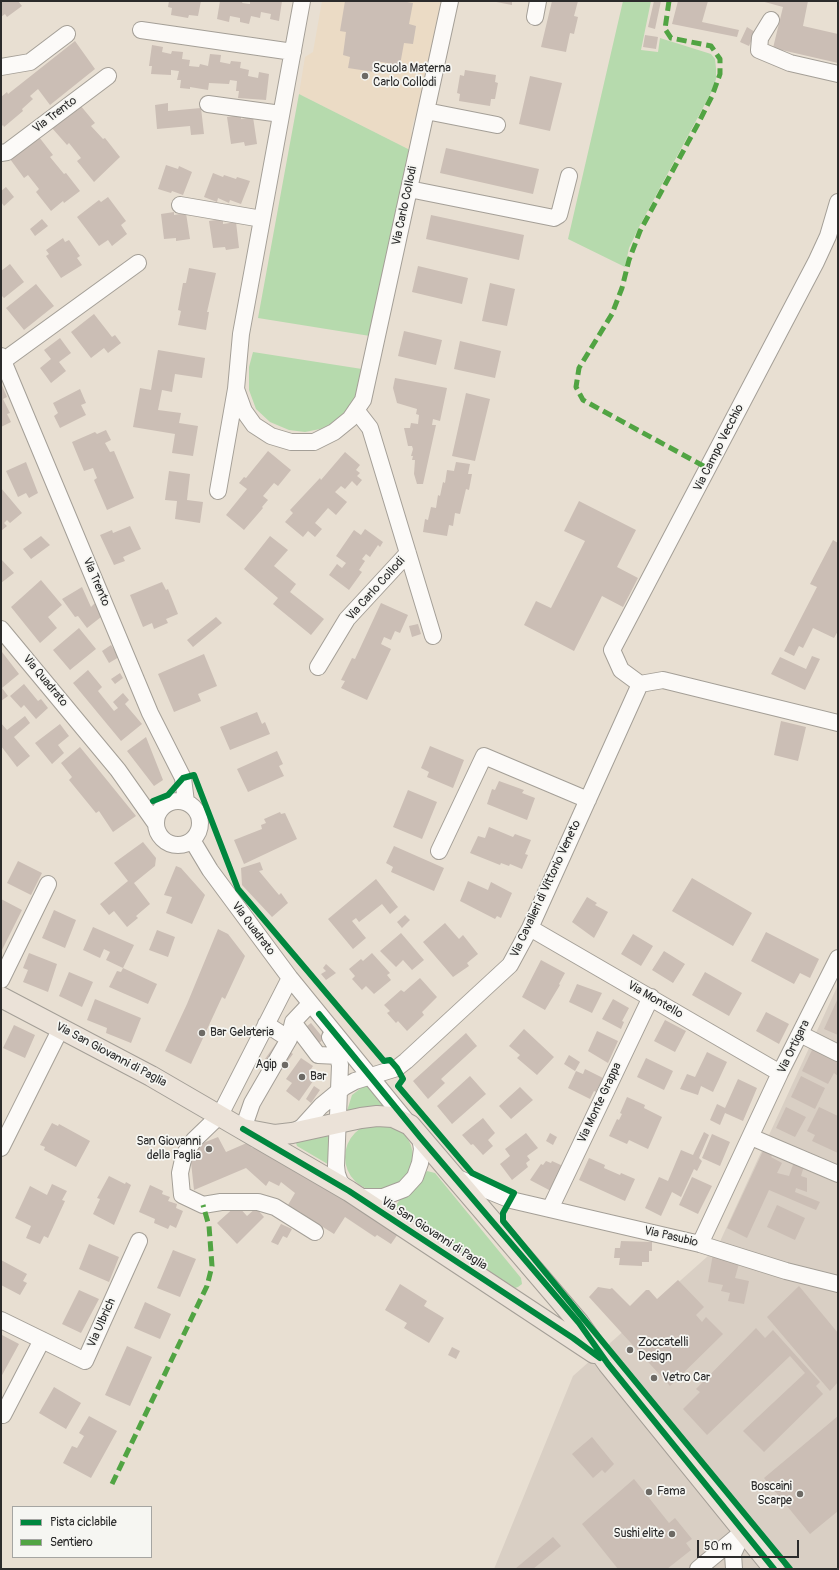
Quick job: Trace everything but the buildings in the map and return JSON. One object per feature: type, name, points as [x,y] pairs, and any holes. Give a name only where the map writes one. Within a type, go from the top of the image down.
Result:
[{"type":"main road","name":"Via San Giovanni di Paglia","points":[[1,997],[151,1076],[243,1128],[349,1191],[573,1338],[608,1364]]},
{"type":"main road","points":[[243,1128],[275,1135],[377,1116],[393,1117],[415,1131],[579,1323],[608,1364],[774,1569]]},
{"type":"main road","points":[[506,1294],[521,1295],[527,1292],[532,1286],[529,1271],[521,1256]]},
{"type":"street","name":"Via Carlo Collodi","points":[[218,491],[236,389],[241,334],[302,1]]},
{"type":"street","name":"Via Carlo Collodi","points":[[236,389],[244,411],[254,425],[271,436],[291,442],[314,442],[334,432],[350,419],[363,400],[450,1]]},
{"type":"street","points":[[535,17],[538,1]]},
{"type":"street","points":[[771,20],[760,38],[759,50],[790,63],[838,74]]},
{"type":"street","points":[[141,30],[293,52]]},
{"type":"street","points":[[1,67],[30,62],[67,34]]},
{"type":"street","name":"Via Trento","points":[[1,153],[7,152],[108,76]]},
{"type":"street","points":[[208,104],[281,114]]},
{"type":"street","points":[[426,110],[497,125]]},
{"type":"street","points":[[408,189],[554,218],[559,215],[569,176]]},
{"type":"street","name":"Via Campo Vecchio","points":[[640,684],[621,670],[612,650],[816,262],[828,236],[838,202]]},
{"type":"street","points":[[180,205],[262,219]]},
{"type":"street","name":"Via Trento","points":[[138,263],[2,359],[150,713],[183,778],[186,802]]},
{"type":"street","name":"Via Carlo Collodi","points":[[356,410],[370,428],[433,636]]},
{"type":"street","name":"Via Carlo Collodi","points":[[318,667],[347,619],[408,553]]},
{"type":"street","name":"Via Quadrato","points":[[1,629],[118,770],[156,824],[161,837],[172,845],[186,844],[192,840],[210,870],[314,1009]]},
{"type":"street","points":[[640,684],[663,680],[838,723]]},
{"type":"street","name":"Via Cavalieri di Vittorio Veneto","points":[[292,1133],[302,1127],[338,1092],[355,1080],[397,1068],[462,1011],[510,965],[530,928],[640,684]]},
{"type":"street","points":[[439,851],[484,756],[588,800]]},
{"type":"street","name":"Via Quadrato","points":[[118,770],[153,801],[163,806]]},
{"type":"street","points":[[156,824],[156,817],[163,806],[174,801],[186,802],[198,812],[200,820],[200,827],[192,840]]},
{"type":"street","points":[[1,980],[48,884]]},
{"type":"street","name":"Via Montello","points":[[530,928],[780,1073]]},
{"type":"street","name":"Via Ortigara","points":[[700,1244],[780,1073],[838,958]]},
{"type":"street","points":[[290,978],[220,1116],[194,1140],[184,1155],[180,1173],[182,1195],[203,1205],[221,1202],[258,1202],[275,1206],[315,1232]]},
{"type":"street","name":"Via Monte Grappa","points":[[550,1209],[651,997]]},
{"type":"street","points":[[314,1009],[415,1131],[422,1149],[420,1163],[415,1177],[404,1189],[391,1195],[375,1198],[362,1196],[349,1191],[340,1182],[337,1174],[337,1123],[340,1065],[335,1045],[324,1029],[314,1009]]},
{"type":"street","points":[[243,1128],[252,1103],[289,1039],[293,1022],[314,1009]]},
{"type":"street","points":[[293,1022],[318,1055],[338,1056]]},
{"type":"street","points":[[266,1024],[289,1039]]},
{"type":"street","points":[[1,1148],[61,1028]]},
{"type":"street","points":[[800,1034],[838,1053]]},
{"type":"street","points":[[750,1137],[838,1174]]},
{"type":"street","name":"Via Pasubio","points":[[453,1176],[502,1197],[700,1244],[786,1271],[838,1284]]},
{"type":"street","points":[[486,1215],[494,1201],[502,1197]]},
{"type":"street","name":"Via Ulbrich","points":[[1,1320],[85,1362],[139,1241]]},
{"type":"street","points":[[3,1415],[42,1340]]},
{"type":"street","points":[[698,1569],[744,1531]]},
{"type":"street","points":[[734,1569],[733,1554],[744,1531]]},
{"type":"shaded area","name":"Scuola Materna Carlo Collodi","points":[[322,1],[446,1],[420,115],[414,119],[411,132],[415,136],[412,151],[299,94],[305,57],[313,52]]},
{"type":"shaded area","points":[[838,985],[838,1569],[494,1569],[573,1376],[717,1248]]},
{"type":"green space","points":[[623,1],[651,1],[641,50],[658,52],[660,38],[711,54],[715,59],[716,68],[716,79],[712,91],[639,227],[629,248],[625,267],[568,239]]},
{"type":"green space","points":[[299,94],[412,151],[370,336],[258,318]]},
{"type":"green space","points":[[253,352],[362,369],[355,398],[348,412],[335,422],[320,429],[305,432],[289,430],[270,422],[256,409],[249,390],[249,367]]},
{"type":"green space","points":[[372,1084],[396,1111],[346,1114],[352,1095],[361,1088]]},
{"type":"green space","points":[[379,1123],[392,1126],[403,1133],[410,1144],[413,1157],[410,1170],[403,1181],[392,1188],[379,1191],[366,1188],[355,1181],[348,1170],[345,1157],[348,1144],[355,1133],[366,1126]]},
{"type":"green space","points":[[331,1135],[331,1166],[297,1146],[296,1143],[300,1140]]},
{"type":"green space","points":[[427,1171],[435,1173],[521,1278],[522,1284],[515,1288],[398,1211],[396,1206],[400,1199],[412,1191]]},
{"type":"marked path","points":[[669,1],[665,29],[671,38],[711,46],[720,59],[720,74],[712,96],[699,122],[640,231],[612,314],[579,368],[576,387],[583,400],[709,469]]},
{"type":"marked path","points":[[112,1484],[207,1286],[212,1266],[209,1226],[203,1205]]},
{"type":"cycle path","points":[[153,801],[168,795],[183,778],[194,775],[238,889],[384,1061],[390,1060],[397,1068],[403,1079],[398,1086],[472,1173],[514,1193],[503,1213],[503,1221],[790,1569]]},
{"type":"cycle path","points":[[319,1014],[420,1137],[579,1323],[608,1364],[774,1569]]},
{"type":"cycle path","points":[[243,1129],[349,1191],[573,1338],[600,1358]]},
{"type":"place","name":"Scuola Materna Carlo Collodi","points":[[365,76]]},
{"type":"place","name":"Bar Gelateria","points":[[202,1033]]},
{"type":"place","name":"Agip","points":[[285,1065]]},
{"type":"place","name":"Bar","points":[[302,1077]]},
{"type":"place","name":"San Giovanni della Paglia","points":[[209,1149]]},
{"type":"place","name":"Zoccatelli Design","points":[[630,1350]]},
{"type":"place","name":"Vetro Car","points":[[654,1378]]},
{"type":"place","name":"Fama","points":[[649,1492]]},
{"type":"place","name":"Boscaini Scarpe","points":[[800,1494]]},
{"type":"place","name":"Sushi elite","points":[[672,1534]]}]
